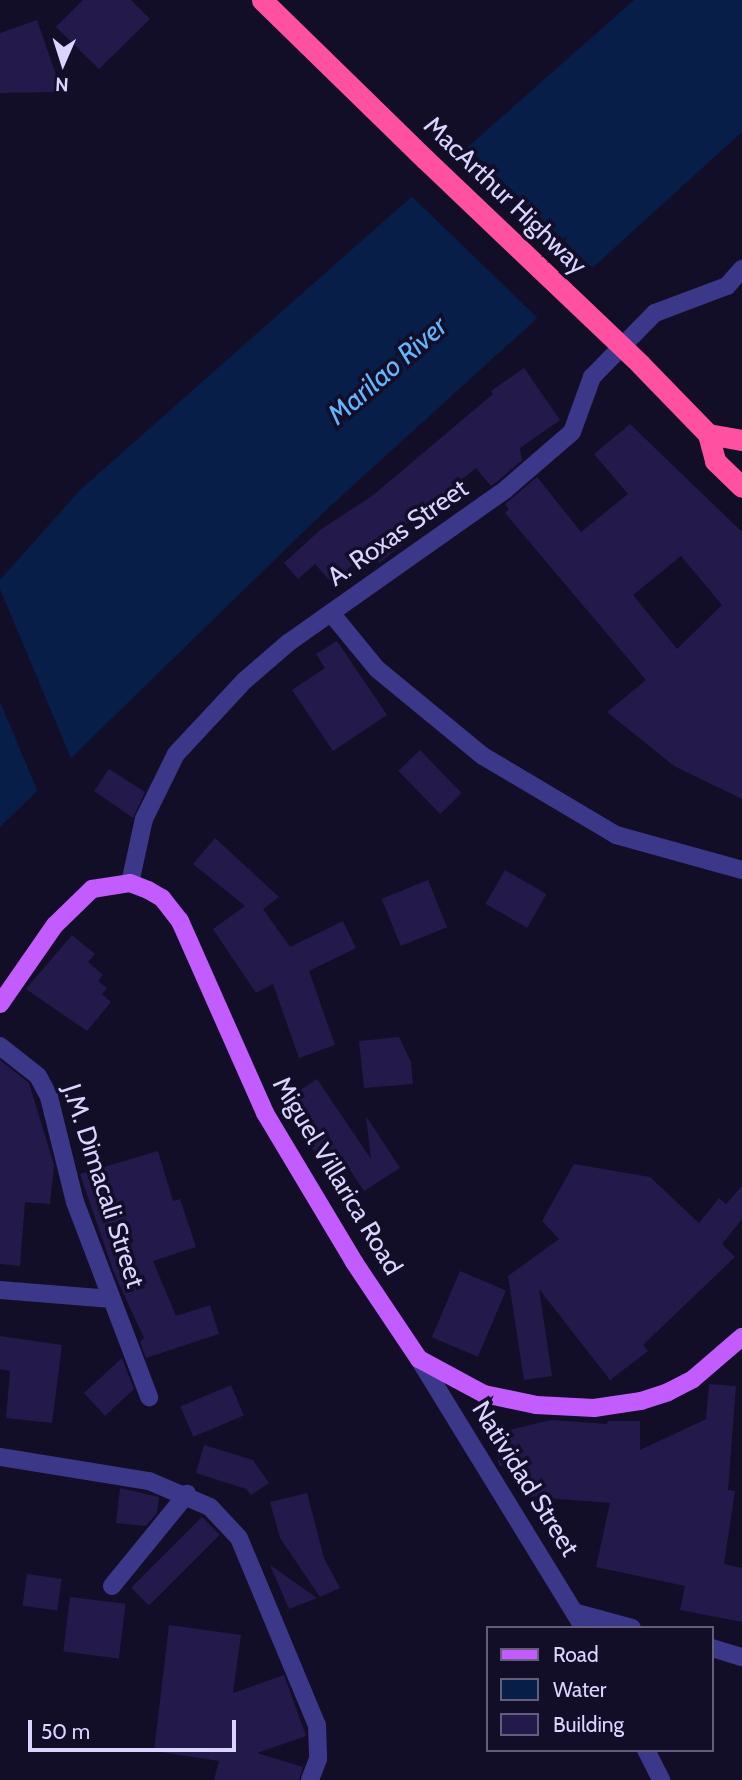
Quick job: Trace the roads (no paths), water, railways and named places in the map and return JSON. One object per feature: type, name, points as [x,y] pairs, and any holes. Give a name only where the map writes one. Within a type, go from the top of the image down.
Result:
[{"type":"highway","name":"MacArthur Highway","points":[[262,0],[641,365],[708,434],[715,461],[742,487]]},
{"type":"highway","points":[[708,434],[742,440]]},
{"type":"main road","points":[[0,1004],[55,925],[92,889],[130,883]]},
{"type":"main road","name":"Miguel Villarica Road","points":[[130,883],[162,898],[180,921],[265,1113],[354,1262],[419,1359],[484,1394],[536,1405],[594,1408],[641,1401],[668,1392],[692,1378],[742,1337]]},
{"type":"street","name":"A. Roxas Street","points":[[130,883],[144,819],[176,754],[244,681],[331,613],[506,489],[572,432],[593,377],[655,313],[727,286],[742,269]]},
{"type":"street","points":[[331,613],[377,669],[483,756],[616,835],[742,870]]},
{"type":"street","name":"J.M. Dimacali Street","points":[[0,1046],[38,1076],[48,1097],[75,1202],[149,1397]]},
{"type":"street","points":[[0,1290],[112,1299]]},
{"type":"street","name":"Natividad Street","points":[[419,1359],[581,1620]]},
{"type":"street","points":[[0,1457],[149,1481],[187,1494],[210,1507],[239,1538],[317,1725],[318,1759],[310,1780]]},
{"type":"street","points":[[111,1586],[187,1494]]},
{"type":"street","points":[[581,1620],[619,1626]]},
{"type":"street","points":[[714,1649],[742,1657]]},
{"type":"street","points":[[647,1752],[662,1780]]},
{"type":"water","name":"Marilao River","points":[[634,0],[742,0],[742,132],[326,510],[0,827],[0,580],[80,490]]}]
